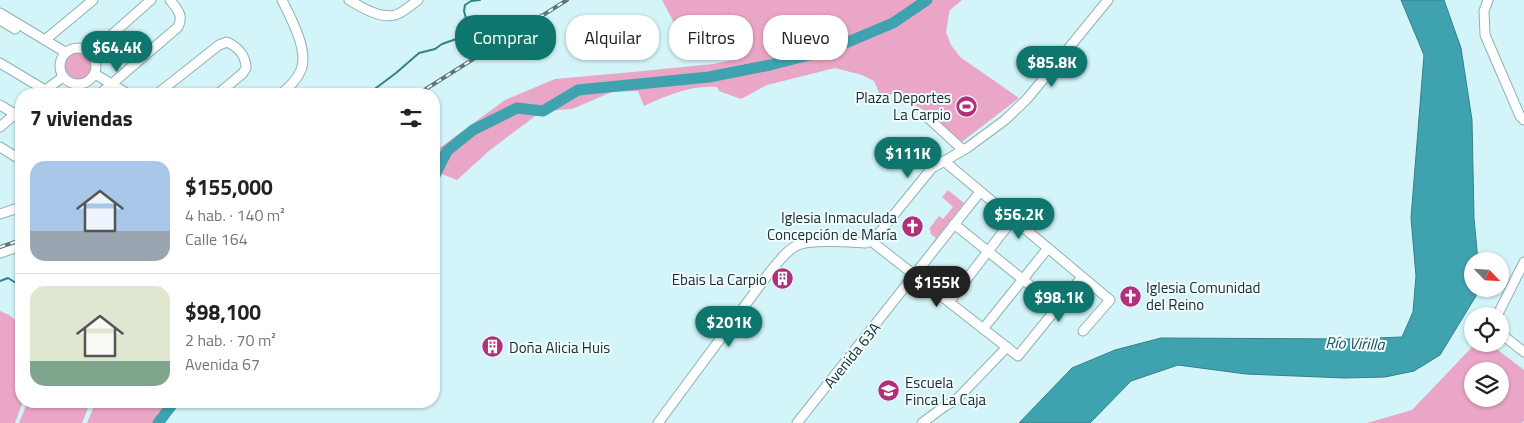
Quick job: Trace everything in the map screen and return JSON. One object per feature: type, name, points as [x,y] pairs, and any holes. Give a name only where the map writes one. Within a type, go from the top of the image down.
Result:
[{"type":"street","points":[[45,40],[93,0]]},
{"type":"street","points":[[91,53],[151,0]]},
{"type":"street","points":[[107,88],[178,27],[181,19],[180,14],[170,0]]},
{"type":"street","points":[[282,0],[302,48],[304,59],[301,70],[294,82],[288,88]]},
{"type":"street","points":[[349,0],[370,12],[394,16],[418,0]]},
{"type":"street","points":[[658,423],[782,258],[798,245],[809,243],[866,243],[871,241],[932,168],[963,150],[1005,120],[1026,99],[1108,0]]},
{"type":"street","points":[[1488,0],[1484,11],[1484,35],[1520,116],[1524,120]]},
{"type":"street","points":[[0,13],[45,40],[64,54]]},
{"type":"street","points":[[0,20],[64,54]]},
{"type":"street","points":[[165,88],[219,45],[227,42],[234,46],[243,56],[246,68],[243,73],[225,88]]},
{"type":"street","points":[[78,47],[91,53],[96,63],[95,74],[87,82],[71,83],[63,76],[59,66],[64,54],[78,47]]},
{"type":"street","points":[[0,62],[37,88]]},
{"type":"street","points":[[95,74],[118,88]]},
{"type":"street","points":[[48,88],[63,76]]},
{"type":"street","points":[[0,105],[15,111]]},
{"type":"street","points":[[0,126],[15,114]]},
{"type":"street","points":[[925,115],[963,150]]},
{"type":"street","points":[[0,148],[15,157]]},
{"type":"street","points":[[944,161],[1110,300],[1083,331]]},
{"type":"street","name":"Avenida 63A","points":[[797,423],[980,192]]},
{"type":"street","points":[[0,214],[15,209]]},
{"type":"street","points":[[949,302],[1013,219]]},
{"type":"street","points":[[954,224],[1058,307]]},
{"type":"street","points":[[871,241],[1018,356],[1082,277]]},
{"type":"street","points":[[0,253],[15,248]]},
{"type":"street","points":[[983,329],[1048,248]]},
{"type":"street","points":[[1501,307],[1524,262]]},
{"type":"street","points":[[1509,340],[1524,352]]},
{"type":"street","points":[[922,423],[956,400],[1006,347]]},
{"type":"shaded area","points":[[662,0],[962,0],[950,10],[949,14],[946,32],[951,45],[960,57],[1019,98],[959,144],[927,112],[893,93],[882,99],[874,81],[862,75],[835,68],[767,85],[741,99],[719,91],[717,87],[707,87],[689,89],[644,106],[638,91],[612,92],[572,109],[542,111],[490,150],[457,180],[442,174],[440,178],[440,148],[505,100],[555,79],[713,64],[733,60],[753,60],[753,15],[670,15]]},
{"type":"shaded area","points":[[78,52],[88,56],[92,66],[88,76],[78,80],[68,76],[64,66],[68,56]]},
{"type":"shaded area","points":[[948,190],[964,203],[925,253],[936,238],[930,233],[929,229],[939,216],[943,219],[953,207],[942,197]]},
{"type":"shaded area","points":[[0,311],[15,320],[15,408],[20,408],[15,423],[0,423]]},
{"type":"shaded area","points":[[1467,352],[1500,352],[1524,370],[1524,421],[1522,423],[1367,423],[1412,410]]},
{"type":"shaded area","points":[[25,408],[88,408],[82,423],[19,423]]},
{"type":"shaded area","points":[[93,408],[170,408],[158,423],[87,423]]},
{"type":"water","name":"Río Virilla","points":[[1401,0],[1444,0],[1461,48],[1472,120],[1474,218],[1477,252],[1464,252],[1464,298],[1475,298],[1469,307],[1464,307],[1464,316],[1440,355],[1414,371],[1385,377],[1345,378],[1246,374],[1178,365],[1131,381],[1090,423],[1019,423],[1072,368],[1115,350],[1161,338],[1349,339],[1402,337],[1413,312],[1416,276],[1411,218],[1424,55]]},
{"type":"waterway","points":[[376,88],[419,53],[435,49],[442,44],[462,37],[467,32],[468,26],[464,11],[465,5],[471,1],[480,0]]},
{"type":"waterway","points":[[440,165],[447,151],[473,130],[517,108],[543,111],[578,90],[709,77],[770,65],[829,50],[893,23],[927,0]]},
{"type":"waterway","points":[[0,281],[8,278],[15,282]]},
{"type":"waterway","points":[[158,423],[170,408]]},
{"type":"railway","points":[[428,88],[567,0]]},
{"type":"railway","points":[[0,247],[15,242]]},
{"type":"place","name":"Plaza Deportes La Carpio","points":[[967,106]]},
{"type":"place","name":"Iglesia Inmaculada Concepción de María","points":[[913,226]]},
{"type":"place","name":"Ebais La Carpio","points":[[783,279]]},
{"type":"place","name":"Iglesia Comunidad del Reino","points":[[1130,296]]},
{"type":"place","name":"Doña Alicia Huis","points":[[493,347]]},
{"type":"place","name":"Escuela Finca La Caja","points":[[889,391]]}]
